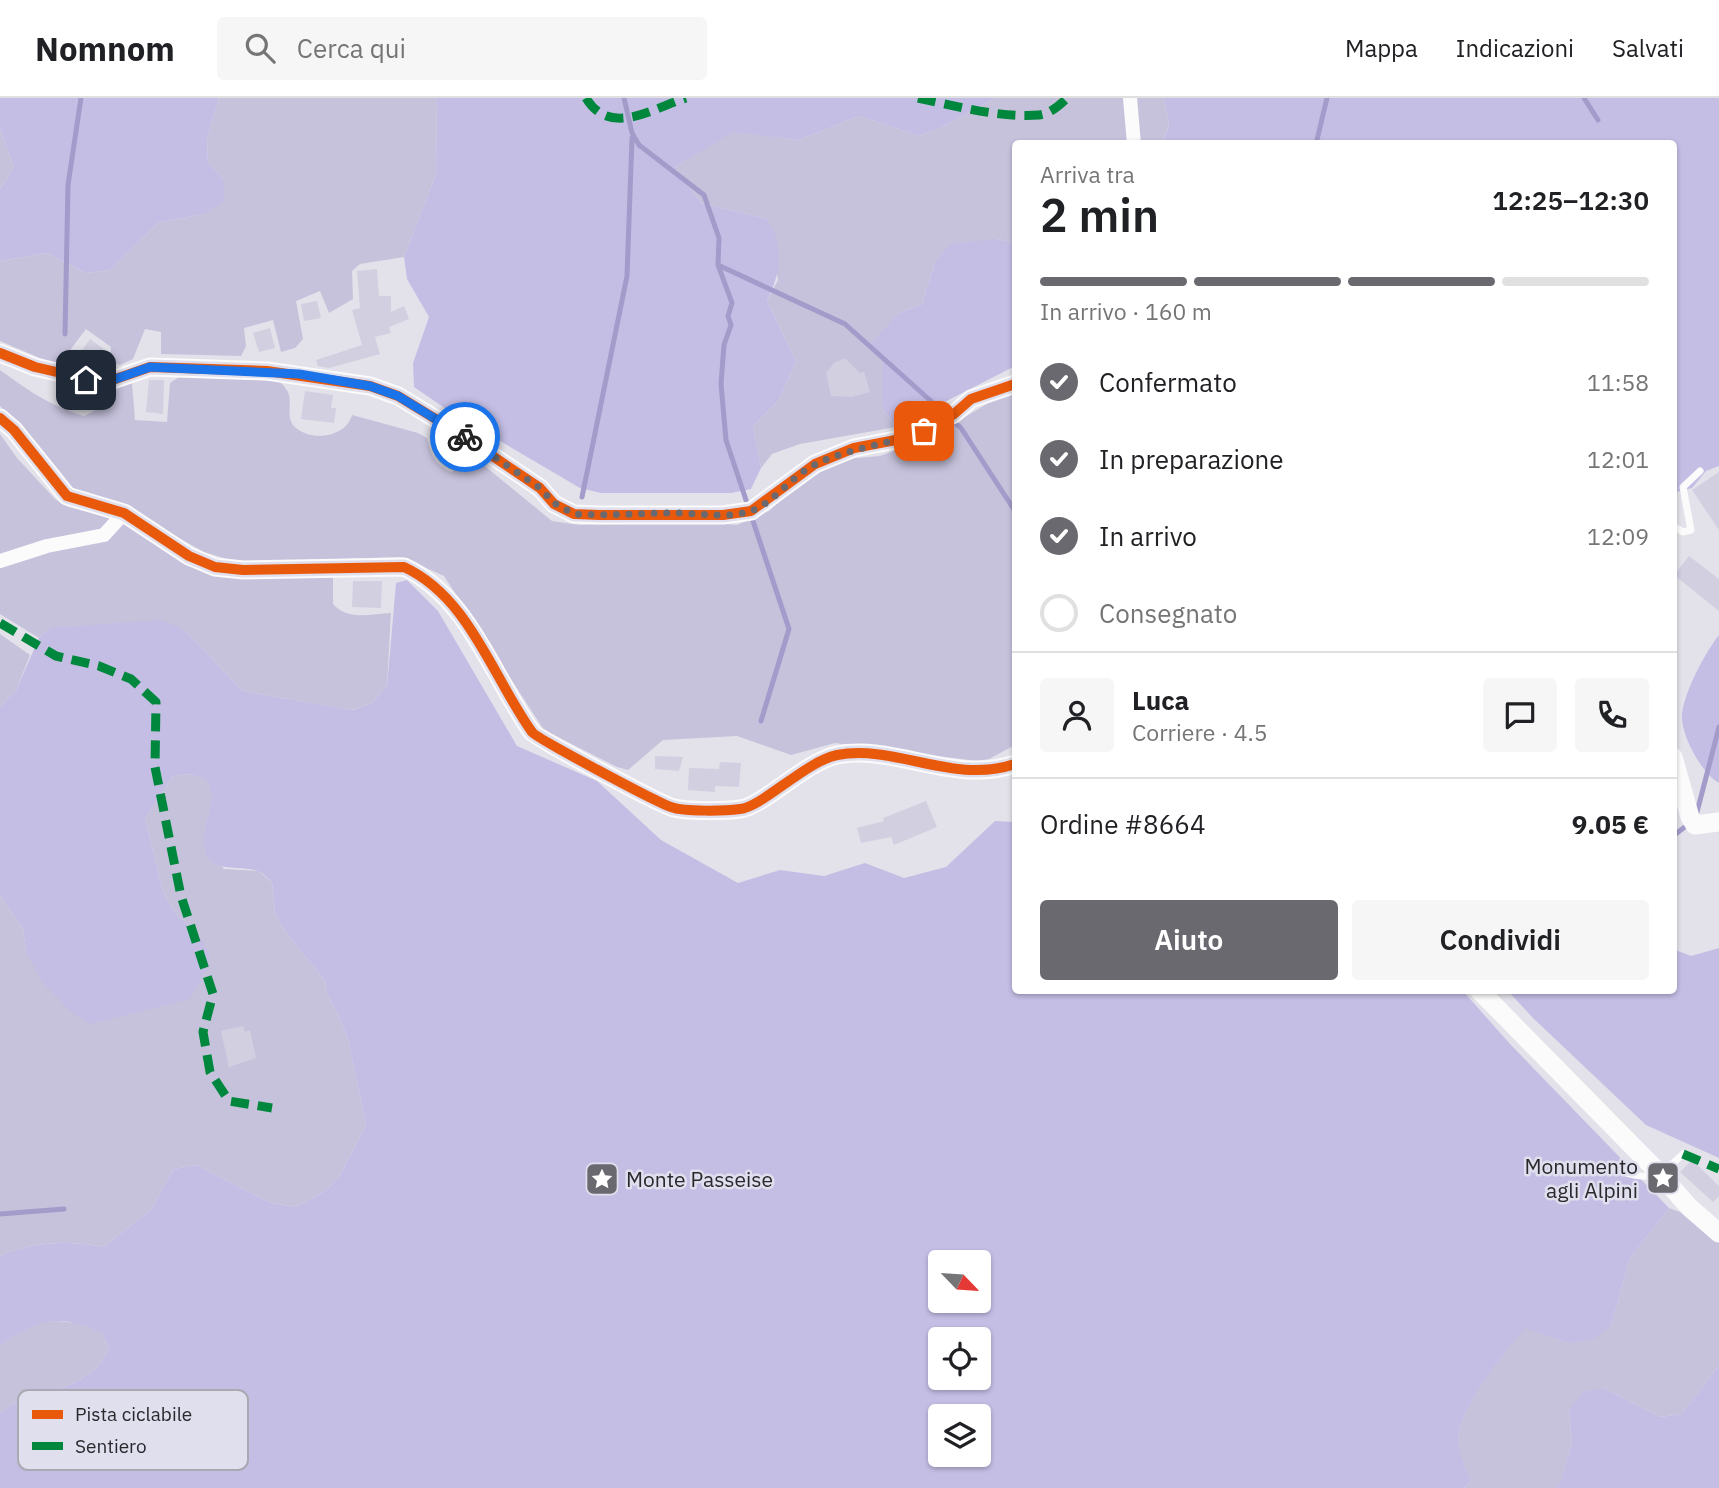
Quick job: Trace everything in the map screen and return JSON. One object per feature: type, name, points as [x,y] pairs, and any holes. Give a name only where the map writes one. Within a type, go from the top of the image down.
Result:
[{"type":"street","points":[[1130,98],[1134,140]]},
{"type":"street","points":[[0,353],[34,367],[104,383],[150,367],[278,372],[370,386],[398,396],[447,426],[540,488],[554,503],[574,514],[600,515],[723,515],[751,511],[815,464],[855,448],[915,435],[954,414],[971,399],[1012,385]]},
{"type":"street","points":[[0,418],[14,430],[67,496],[124,513],[189,556],[215,567],[243,570],[404,567],[427,577],[450,599],[534,735],[673,808],[744,809],[808,767],[836,755],[861,754],[965,771],[993,772],[1012,765]]},
{"type":"street","points":[[0,561],[47,546],[104,534],[124,513]]},
{"type":"street","points":[[1677,771],[1690,817],[1695,825],[1719,822]]},
{"type":"street","points":[[1483,994],[1661,1175],[1689,1207],[1719,1233]]},
{"type":"lane","points":[[1677,528],[1683,532],[1691,530],[1683,487],[1700,471]]},
{"type":"lane","points":[[1616,1170],[1653,1178],[1661,1175],[1683,1154]]},
{"type":"shaded area","points":[[0,98],[219,98],[207,138],[208,162],[223,179],[224,201],[204,214],[159,222],[110,270],[86,273],[47,253],[0,261],[0,190],[14,167],[0,129]]},
{"type":"shaded area","points":[[219,98],[437,98],[436,174],[404,257],[360,264],[352,271],[353,299],[329,313],[320,291],[296,301],[303,339],[295,348],[281,352],[273,320],[244,328],[246,346],[241,356],[161,354],[161,332],[145,329],[133,359],[120,365],[110,362],[111,347],[86,329],[61,362],[49,362],[0,341],[0,261],[47,253],[86,273],[110,270],[159,222],[204,214],[223,179],[208,162],[207,138]]},
{"type":"shaded area","points":[[437,98],[995,98],[940,128],[919,136],[859,116],[799,140],[733,132],[675,167],[701,203],[767,219],[777,239],[779,259],[767,301],[796,361],[779,400],[753,426],[761,468],[751,489],[731,493],[601,493],[580,488],[449,411],[414,387],[413,363],[429,317],[407,279],[404,257],[436,174]]},
{"type":"shaded area","points":[[995,98],[1164,98],[1169,125],[1163,140],[1012,140],[1012,242],[997,239],[935,263],[922,304],[899,313],[883,363],[883,409],[896,427],[800,444],[772,454],[761,468],[753,426],[779,400],[796,361],[767,301],[778,280],[767,219],[701,203],[675,167],[733,131],[799,140],[859,116],[919,136],[940,128]]},
{"type":"shaded area","points":[[1164,98],[1719,98],[1719,466],[1706,471],[1692,488],[1677,492],[1677,140],[1163,140],[1169,125]]},
{"type":"shaded area","points":[[0,129],[14,167],[0,190]]},
{"type":"shaded area","points":[[997,239],[1012,242],[1012,368],[896,427],[883,409],[883,363],[869,346],[899,313],[922,304],[935,263],[950,244]]},
{"type":"shaded area","points":[[0,370],[40,397],[84,416],[94,411],[105,392],[132,383],[135,420],[167,422],[170,383],[179,377],[279,381],[290,399],[291,421],[303,432],[328,435],[343,428],[352,415],[418,433],[427,438],[434,458],[445,469],[451,472],[471,461],[481,463],[552,521],[580,525],[706,522],[737,525],[769,511],[801,482],[846,459],[880,456],[930,438],[990,402],[1012,394],[1012,747],[989,759],[977,761],[835,743],[791,755],[737,736],[663,740],[628,770],[617,767],[544,730],[444,576],[402,557],[237,562],[204,552],[134,513],[73,488],[36,442],[0,406]]},
{"type":"shaded area","points":[[0,434],[17,458],[55,499],[68,507],[104,516],[125,525],[171,554],[333,576],[333,604],[345,613],[391,613],[387,686],[372,703],[351,710],[243,691],[183,629],[50,628],[39,638],[0,614]]},
{"type":"shaded area","points":[[407,580],[438,611],[517,746],[597,781],[661,840],[738,883],[780,870],[824,876],[865,863],[904,878],[946,867],[995,821],[1012,822],[1012,994],[1466,994],[1510,1044],[1669,1208],[1630,1258],[1611,1326],[1592,1340],[1568,1343],[1526,1328],[1484,1381],[1460,1427],[1458,1440],[1461,1456],[1471,1482],[1464,1488],[0,1488],[0,1413],[18,1402],[18,1470],[248,1470],[248,1390],[54,1390],[87,1375],[109,1349],[102,1333],[73,1322],[60,1321],[38,1325],[0,1345],[0,1256],[12,1251],[51,1244],[77,1243],[103,1247],[150,1211],[174,1169],[196,1165],[271,1203],[296,1207],[327,1190],[340,1175],[366,1125],[348,1040],[339,1016],[327,994],[325,981],[282,927],[275,912],[272,883],[260,872],[217,864],[210,860],[206,852],[204,840],[212,796],[207,780],[190,774],[173,776],[145,818],[163,892],[176,914],[199,935],[209,954],[208,965],[190,999],[90,1024],[72,1013],[42,982],[26,951],[23,929],[0,895],[0,707],[16,690],[39,638],[50,628],[161,620],[183,629],[243,691],[352,710],[372,703],[387,686],[396,583]]},
{"type":"shaded area","points":[[0,634],[30,655],[16,690],[0,707]]},
{"type":"shaded area","points":[[1719,635],[1719,783],[1693,753],[1682,722],[1682,714],[1696,672]]},
{"type":"shaded area","points":[[190,774],[208,780],[214,795],[204,841],[224,869],[259,871],[272,883],[275,912],[282,927],[325,981],[327,994],[348,1040],[366,1125],[340,1175],[327,1190],[296,1207],[271,1203],[196,1165],[174,1169],[150,1211],[103,1247],[77,1243],[51,1244],[12,1251],[0,1256],[0,895],[23,929],[26,951],[199,935],[176,914],[163,892],[145,818],[173,776]]},
{"type":"shaded area","points":[[1719,948],[1719,1158],[1646,1125],[1511,994],[1677,994],[1677,951],[1691,956]]},
{"type":"shaded area","points":[[1669,1208],[1691,1216],[1719,1243],[1719,1365],[1682,1414],[1660,1417],[1604,1388],[1569,1410],[1572,1443],[1560,1485],[1556,1488],[1464,1488],[1471,1482],[1458,1445],[1460,1427],[1474,1396],[1496,1364],[1526,1327],[1568,1343],[1611,1326],[1630,1258]]},
{"type":"shaded area","points":[[36,1322],[83,1324],[102,1333],[109,1349],[99,1364],[74,1383],[54,1390],[18,1390],[18,1402],[0,1413],[0,1345]]},
{"type":"shaded area","points":[[1719,1365],[1719,1488],[1556,1488],[1560,1484],[1572,1443],[1569,1410],[1583,1392],[1604,1388],[1660,1417],[1682,1414]]},
{"type":"building","points":[[377,269],[379,296],[391,296],[391,312],[404,306],[409,319],[389,327],[391,333],[375,337],[380,354],[329,368],[318,366],[316,360],[362,345],[352,310],[360,308],[357,271]]},
{"type":"building","points":[[317,301],[321,318],[304,321],[301,304]]},
{"type":"building","points":[[270,328],[275,348],[259,352],[253,333]]},
{"type":"building","points":[[90,339],[105,350],[92,368],[73,363]]},
{"type":"building","points":[[845,358],[860,373],[864,372],[870,392],[852,397],[831,396],[826,373],[834,363]]},
{"type":"building","points":[[149,380],[164,380],[163,414],[146,412]]},
{"type":"building","points":[[305,391],[333,395],[331,408],[336,408],[334,423],[301,419]]},
{"type":"building","points":[[1719,472],[1719,530],[1692,490]]},
{"type":"building","points":[[1689,556],[1719,579],[1719,611],[1677,577],[1677,571]]},
{"type":"building","points":[[353,581],[382,581],[381,608],[352,607]]},
{"type":"building","points":[[655,756],[683,757],[679,771],[655,769]]},
{"type":"building","points":[[720,762],[741,763],[739,787],[715,786],[715,792],[688,790],[689,768],[719,769]]},
{"type":"building","points":[[926,801],[937,827],[894,845],[891,837],[861,843],[857,828],[884,821],[883,818]]},
{"type":"building","points":[[243,1026],[245,1032],[250,1030],[256,1058],[229,1067],[221,1031]]},
{"type":"building","points":[[1692,1160],[1719,1186],[1719,1196],[1713,1202],[1680,1172]]},
{"type":"waterway","points":[[65,334],[68,185],[81,98]]},
{"type":"waterway","points":[[624,98],[632,133],[639,145],[704,195],[719,238],[718,265],[732,303],[728,316],[731,325],[724,345],[721,384],[726,440],[789,629],[761,721]]},
{"type":"waterway","points":[[1317,140],[1327,98]]},
{"type":"waterway","points":[[1584,98],[1598,120]]},
{"type":"waterway","points":[[582,497],[627,276],[632,138]]},
{"type":"waterway","points":[[718,265],[845,324],[961,428],[1012,506]]},
{"type":"waterway","points":[[1696,816],[1719,727]]},
{"type":"waterway","points":[[1677,833],[1690,823]]},
{"type":"waterway","points":[[0,1214],[64,1209]]},
{"type":"marked path","points":[[586,98],[596,110],[619,118],[633,117],[686,98]]},
{"type":"marked path","points":[[918,98],[1009,115],[1047,113],[1067,98]]},
{"type":"marked path","points":[[0,623],[56,656],[99,666],[131,679],[156,702],[155,767],[181,896],[213,994],[203,1032],[210,1072],[229,1101],[272,1108]]},
{"type":"marked path","points":[[1683,1154],[1719,1169]]},
{"type":"cycle path","points":[[0,353],[35,367],[104,383],[150,367],[267,371],[370,386],[398,396],[457,432],[540,488],[554,504],[574,514],[600,515],[723,515],[751,511],[815,464],[854,448],[906,438],[954,414],[971,399],[1012,385]]},
{"type":"cycle path","points":[[0,418],[14,430],[67,496],[124,513],[189,556],[215,567],[243,570],[404,567],[427,580],[463,618],[532,732],[598,770],[671,807],[715,811],[740,809],[760,801],[811,766],[837,755],[881,755],[969,770],[1012,765]]},
{"type":"way so far","points":[[465,437],[540,488],[554,503],[574,514],[723,515],[751,511],[764,504],[780,488],[815,464],[855,448],[906,438],[924,431]]},
{"type":"place","name":"Monumento agli Alpini","points":[[1663,1178]]},
{"type":"place","name":"Monte Passeise","points":[[602,1179]]},
{"type":"route","points":[[86,380],[104,383],[150,367],[299,374],[370,386],[398,396],[465,437]]}]
